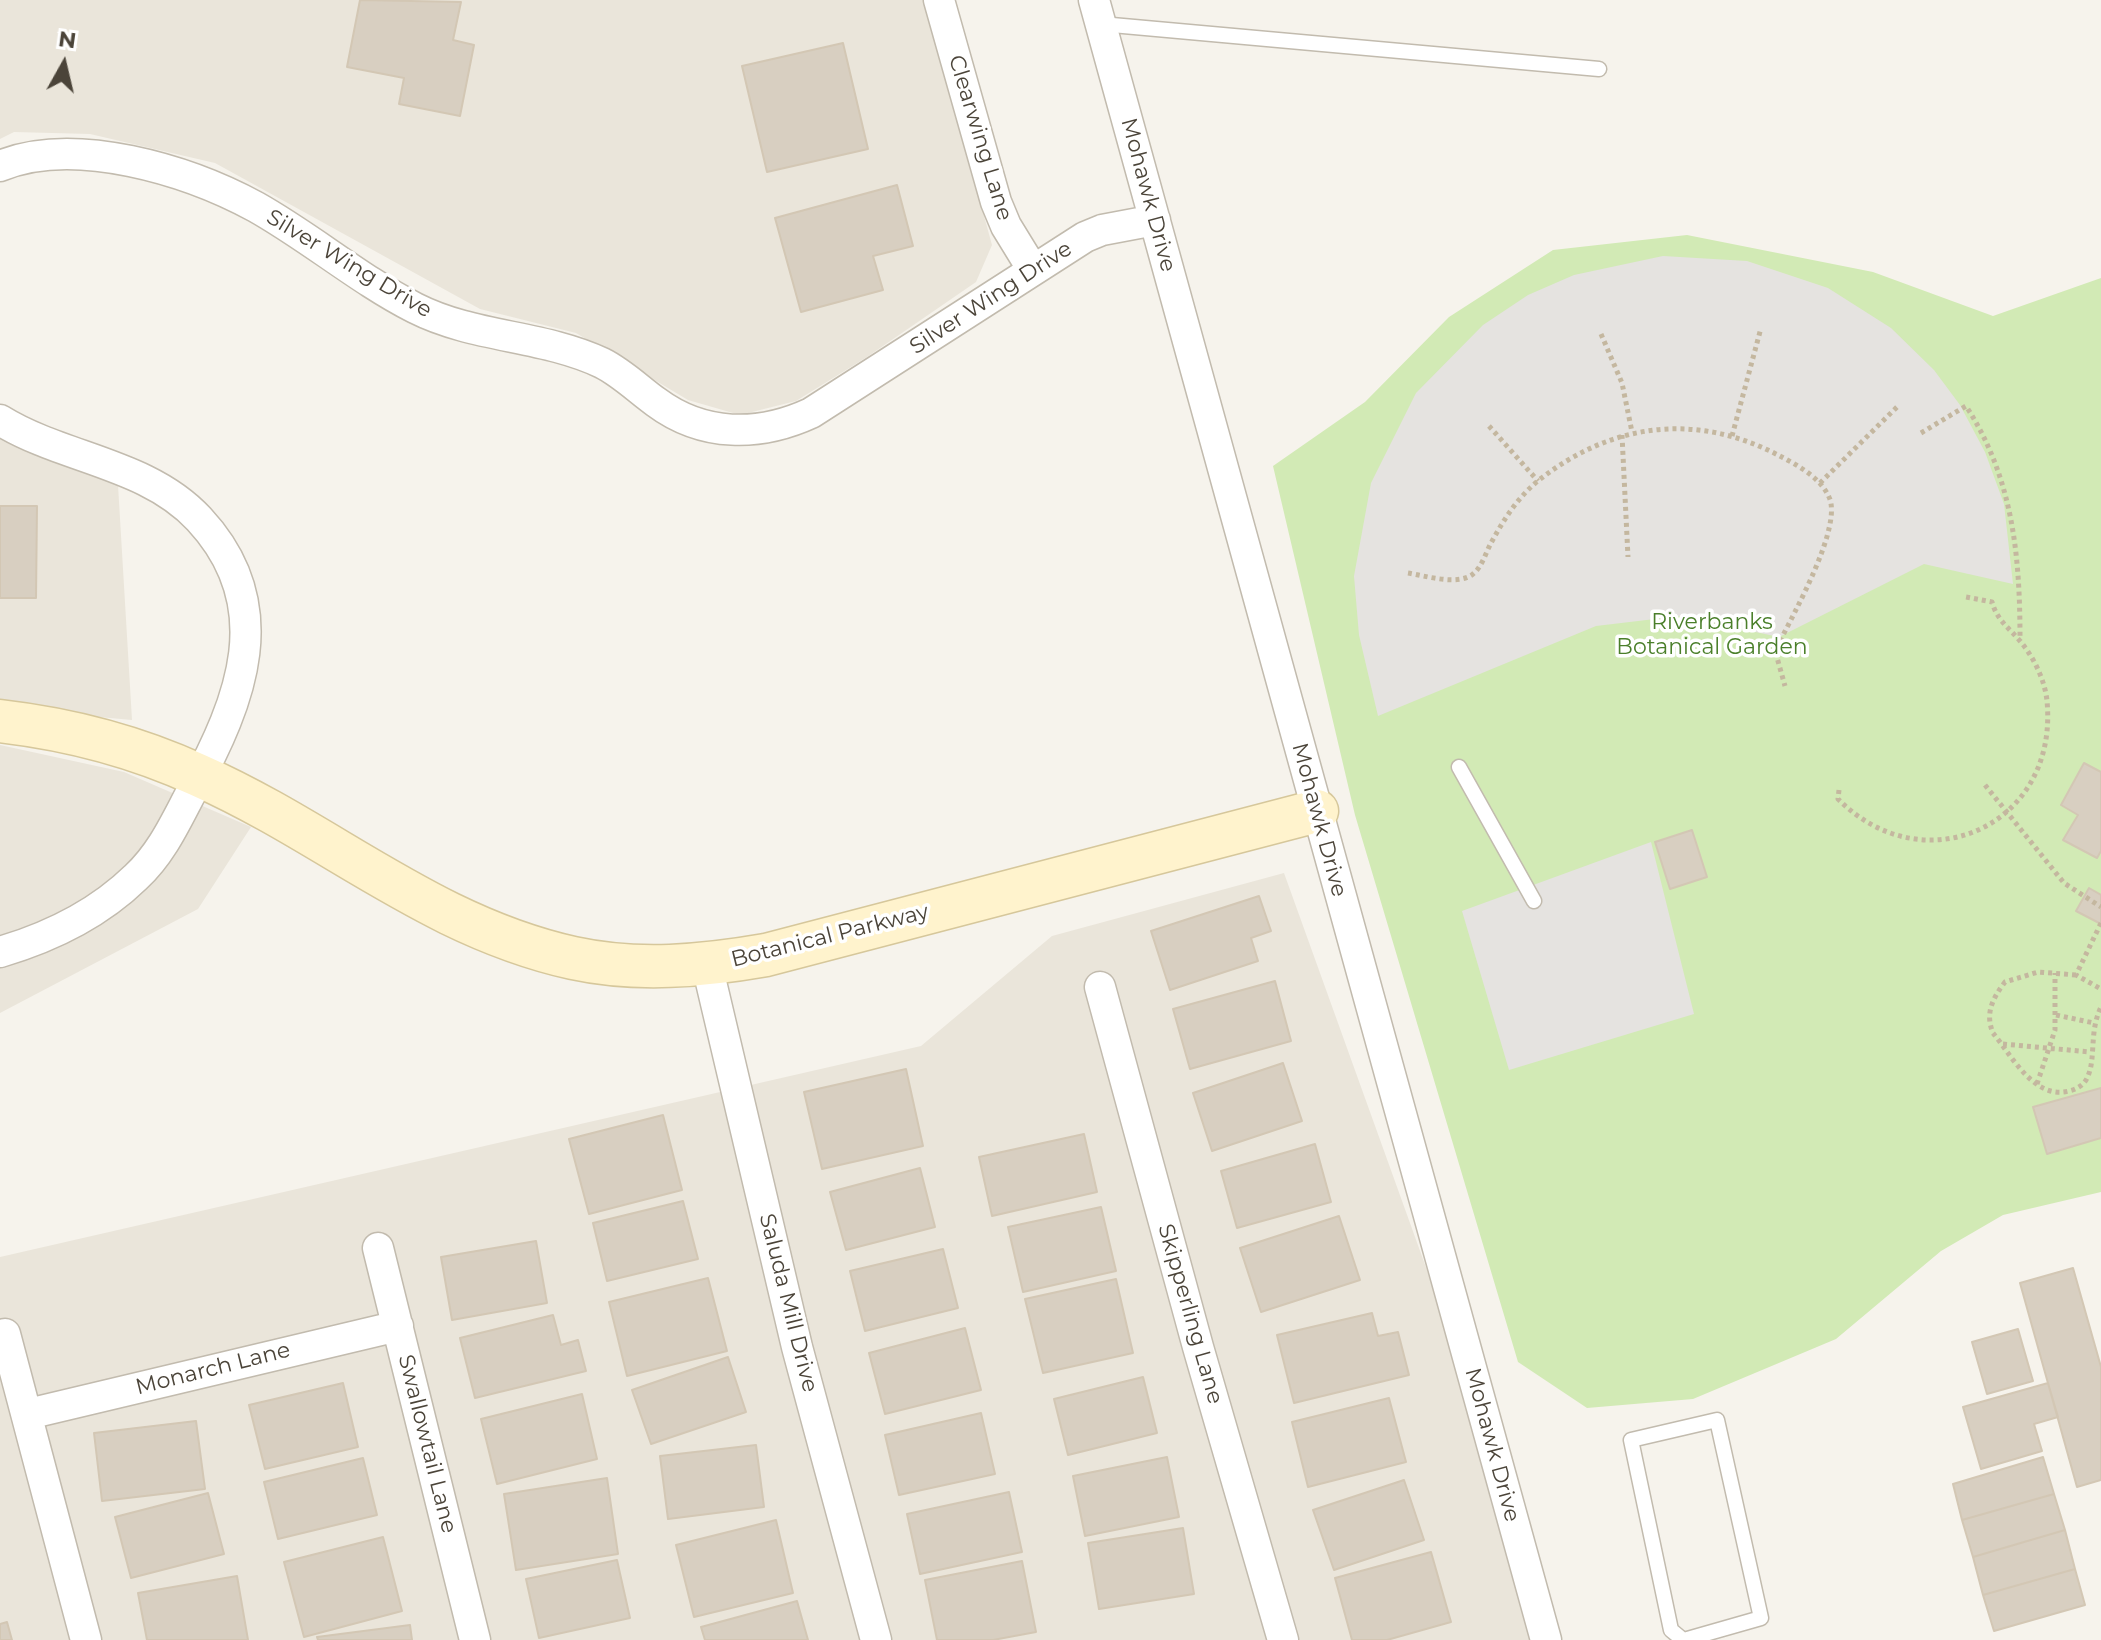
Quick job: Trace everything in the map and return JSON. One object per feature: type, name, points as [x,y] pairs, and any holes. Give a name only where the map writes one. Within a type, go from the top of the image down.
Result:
[{"type":"street","name":"Clearwing Lane","points":[[939,0],[991,187],[1006,226],[1033,270]]},
{"type":"street","name":"Mohawk Drive","points":[[1097,12],[1546,1640]]},
{"type":"street","name":"Silver Wing Drive","points":[[0,166],[22,157],[86,152],[155,169],[225,193],[256,207],[416,309],[497,337],[573,352],[602,363],[682,417],[739,432],[767,430],[811,413],[1033,270],[1102,230],[1155,220]]},
{"type":"street","points":[[0,420],[30,438],[153,483],[197,517],[232,567],[244,602],[246,660],[235,698],[201,776],[163,845],[135,879],[58,931],[0,952]]},
{"type":"street","name":"Botanical Parkway","points":[[0,721],[112,742],[201,776],[421,902],[471,926],[575,958],[622,965],[707,965],[766,955],[1317,811]]},
{"type":"street","name":"Saluda Mill Drive","points":[[707,965],[797,1347],[876,1640]]},
{"type":"street","name":"Skipperling Lane","points":[[1100,987],[1275,1638]]},
{"type":"street","name":"Swallowtail Lane","points":[[378,1248],[475,1640]]},
{"type":"street","name":"Monarch Lane","points":[[28,1414],[398,1326]]},
{"type":"street","points":[[5,1334],[86,1640]]},
{"type":"lane","points":[[1097,12],[1599,69]]},
{"type":"lane","points":[[1459,767],[1534,901]]},
{"type":"lane","points":[[1717,1420],[1761,1618],[1679,1637],[1631,1440],[1717,1420]]},
{"type":"path","points":[[1732,436],[1761,328]]},
{"type":"path","points":[[1601,334],[1622,383],[1632,432]]},
{"type":"path","points":[[1820,483],[1898,406]]},
{"type":"path","points":[[1921,433],[1966,406],[1986,439],[2004,483],[2015,533],[2020,640]]},
{"type":"path","points":[[1489,426],[1538,481]]},
{"type":"path","points":[[1408,573],[1465,579],[1477,572],[1517,501],[1538,481],[1593,445],[1632,432],[1681,429],[1732,436],[1790,461],[1820,483],[1831,501],[1833,523],[1776,654],[1785,686]]},
{"type":"path","points":[[1622,435],[1628,557]]},
{"type":"path","points":[[1839,790],[1838,799],[1869,824],[1908,838],[1928,840],[1963,835],[2007,812],[2036,778],[2048,728],[2046,698],[2039,673],[2020,640],[2001,622],[1992,602],[1966,597]]},
{"type":"path","points":[[1985,785],[2064,883],[2101,907]]},
{"type":"path","points":[[2076,975],[2101,923]]},
{"type":"path","points":[[2037,1084],[2050,1047],[2056,1015],[2055,973]]},
{"type":"path","points":[[2101,989],[2076,975],[2019,976],[2005,982],[1998,992],[1990,1007],[1989,1024],[2037,1084],[2059,1093],[2074,1090],[2089,1075],[2094,1023],[2101,1007]]},
{"type":"path","points":[[2056,1015],[2094,1023]]},
{"type":"path","points":[[2091,1043],[2101,1045]]},
{"type":"path","points":[[2002,1044],[2090,1052]]},
{"type":"shaded area","points":[[0,0],[925,0],[992,245],[976,282],[867,357],[796,401],[740,415],[688,400],[576,333],[480,309],[215,163],[90,134],[14,132],[0,139]]},
{"type":"shaded area","points":[[1663,256],[1747,261],[1828,288],[1891,328],[1934,370],[1960,405],[1985,452],[2004,504],[2013,584],[1924,564],[1779,637],[1680,616],[1596,626],[1378,716],[1359,635],[1354,576],[1371,483],[1416,393],[1483,325],[1528,295],[1574,275]]},
{"type":"shaded area","points":[[0,435],[118,485],[132,720],[0,708]]},
{"type":"shaded area","points":[[0,745],[124,772],[251,827],[198,909],[0,1013]]},
{"type":"shaded area","points":[[1651,842],[1694,1014],[1509,1070],[1462,911]]},
{"type":"shaded area","points":[[1284,873],[1496,1462],[1546,1640],[0,1640],[0,1257],[921,1046],[1052,936]]},
{"type":"green space","name":"Riverbanks Botanical Garden","points":[[1687,235],[1873,272],[1993,316],[2101,278],[2101,1192],[2003,1215],[1941,1251],[1836,1339],[1693,1399],[1587,1408],[1518,1362],[1355,815],[1273,466],[1365,402],[1449,317],[1553,250]]},
{"type":"building","points":[[360,0],[461,2],[453,40],[474,45],[460,116],[399,104],[404,78],[347,67]]},
{"type":"building","points":[[843,43],[868,149],[767,172],[742,66]]},
{"type":"building","points":[[897,185],[913,246],[873,256],[883,290],[801,312],[775,218]]},
{"type":"building","points":[[0,506],[37,506],[36,598],[0,598]]},
{"type":"building","points":[[2084,763],[2101,772],[2101,851],[2097,858],[2063,840],[2078,815],[2061,805]]},
{"type":"building","points":[[1692,830],[1707,877],[1670,889],[1655,842]]},
{"type":"building","points":[[2089,888],[2101,895],[2101,924],[2076,911]]},
{"type":"building","points":[[1259,896],[1271,931],[1251,938],[1258,961],[1170,990],[1151,931]]},
{"type":"building","points":[[1275,981],[1291,1041],[1190,1069],[1173,1009]]},
{"type":"building","points":[[1283,1063],[1302,1121],[1212,1151],[1193,1093]]},
{"type":"building","points":[[906,1069],[923,1146],[822,1169],[804,1092]]},
{"type":"building","points":[[2101,1088],[2101,1138],[2047,1154],[2033,1107]]},
{"type":"building","points":[[663,1115],[682,1190],[589,1214],[569,1139]]},
{"type":"building","points":[[1084,1134],[1097,1192],[992,1216],[979,1157]]},
{"type":"building","points":[[1315,1144],[1331,1202],[1237,1228],[1221,1171]]},
{"type":"building","points":[[920,1168],[935,1227],[846,1250],[830,1192]]},
{"type":"building","points":[[683,1201],[698,1259],[607,1281],[593,1223]]},
{"type":"building","points":[[1101,1207],[1116,1271],[1023,1292],[1008,1227]]},
{"type":"building","points":[[1339,1216],[1360,1280],[1261,1312],[1240,1248]]},
{"type":"building","points":[[536,1241],[547,1303],[452,1320],[441,1257]]},
{"type":"building","points":[[943,1249],[958,1308],[865,1331],[850,1271]]},
{"type":"building","points":[[2073,1268],[2101,1367],[2101,1480],[2077,1487],[2020,1283]]},
{"type":"building","points":[[708,1278],[727,1351],[627,1376],[609,1302]]},
{"type":"building","points":[[1116,1279],[1133,1353],[1043,1373],[1025,1299]]},
{"type":"building","points":[[1372,1313],[1378,1336],[1398,1332],[1409,1375],[1294,1403],[1277,1335]]},
{"type":"building","points":[[553,1315],[561,1345],[578,1340],[586,1371],[475,1398],[460,1338]]},
{"type":"building","points":[[965,1328],[981,1390],[885,1414],[869,1353]]},
{"type":"building","points":[[2018,1329],[2033,1381],[1987,1394],[1972,1342]]},
{"type":"building","points":[[728,1357],[746,1412],[651,1444],[632,1390]]},
{"type":"building","points":[[1143,1377],[1157,1433],[1068,1455],[1054,1399]]},
{"type":"building","points":[[343,1383],[358,1447],[265,1469],[249,1405]]},
{"type":"building","points":[[2048,1383],[2058,1417],[2034,1424],[2042,1451],[1981,1469],[1963,1407]]},
{"type":"building","points":[[582,1394],[597,1459],[497,1484],[481,1419]]},
{"type":"building","points":[[1389,1398],[1406,1462],[1308,1487],[1292,1422]]},
{"type":"building","points":[[981,1413],[995,1474],[899,1495],[885,1435]]},
{"type":"building","points":[[196,1421],[205,1489],[102,1501],[94,1433]]},
{"type":"building","points":[[756,1445],[764,1507],[668,1519],[660,1456]]},
{"type":"building","points":[[1167,1457],[1179,1517],[1085,1536],[1073,1476]]},
{"type":"building","points":[[2043,1457],[2054,1494],[1962,1520],[1953,1484]]},
{"type":"building","points":[[363,1458],[377,1515],[278,1539],[264,1482]]},
{"type":"building","points":[[607,1478],[618,1554],[516,1570],[504,1494]]},
{"type":"building","points":[[1404,1480],[1424,1540],[1334,1570],[1313,1510]]},
{"type":"building","points":[[1009,1492],[1022,1552],[920,1574],[907,1514]]},
{"type":"building","points":[[208,1493],[224,1554],[131,1578],[115,1517]]},
{"type":"building","points":[[2054,1494],[2065,1530],[1973,1557],[1962,1520]]},
{"type":"building","points":[[776,1520],[793,1593],[694,1617],[676,1545]]},
{"type":"building","points":[[1183,1528],[1194,1594],[1099,1609],[1088,1543]]},
{"type":"building","points":[[2065,1530],[2075,1569],[1983,1595],[1973,1557]]},
{"type":"building","points":[[383,1537],[402,1611],[304,1637],[284,1562]]},
{"type":"building","points":[[1431,1552],[1451,1622],[1387,1640],[1352,1640],[1335,1578]]},
{"type":"building","points":[[617,1560],[630,1618],[539,1638],[526,1579]]},
{"type":"building","points":[[1022,1561],[1036,1632],[993,1640],[937,1640],[925,1580]]},
{"type":"building","points":[[2075,1569],[2085,1605],[1994,1631],[1983,1595]]},
{"type":"building","points":[[237,1576],[248,1640],[147,1640],[138,1593]]},
{"type":"building","points":[[797,1601],[808,1640],[705,1640],[701,1627]]},
{"type":"building","points":[[7,1622],[12,1640],[0,1640],[0,1624]]},
{"type":"building","points":[[410,1625],[412,1640],[318,1640],[317,1637]]}]
